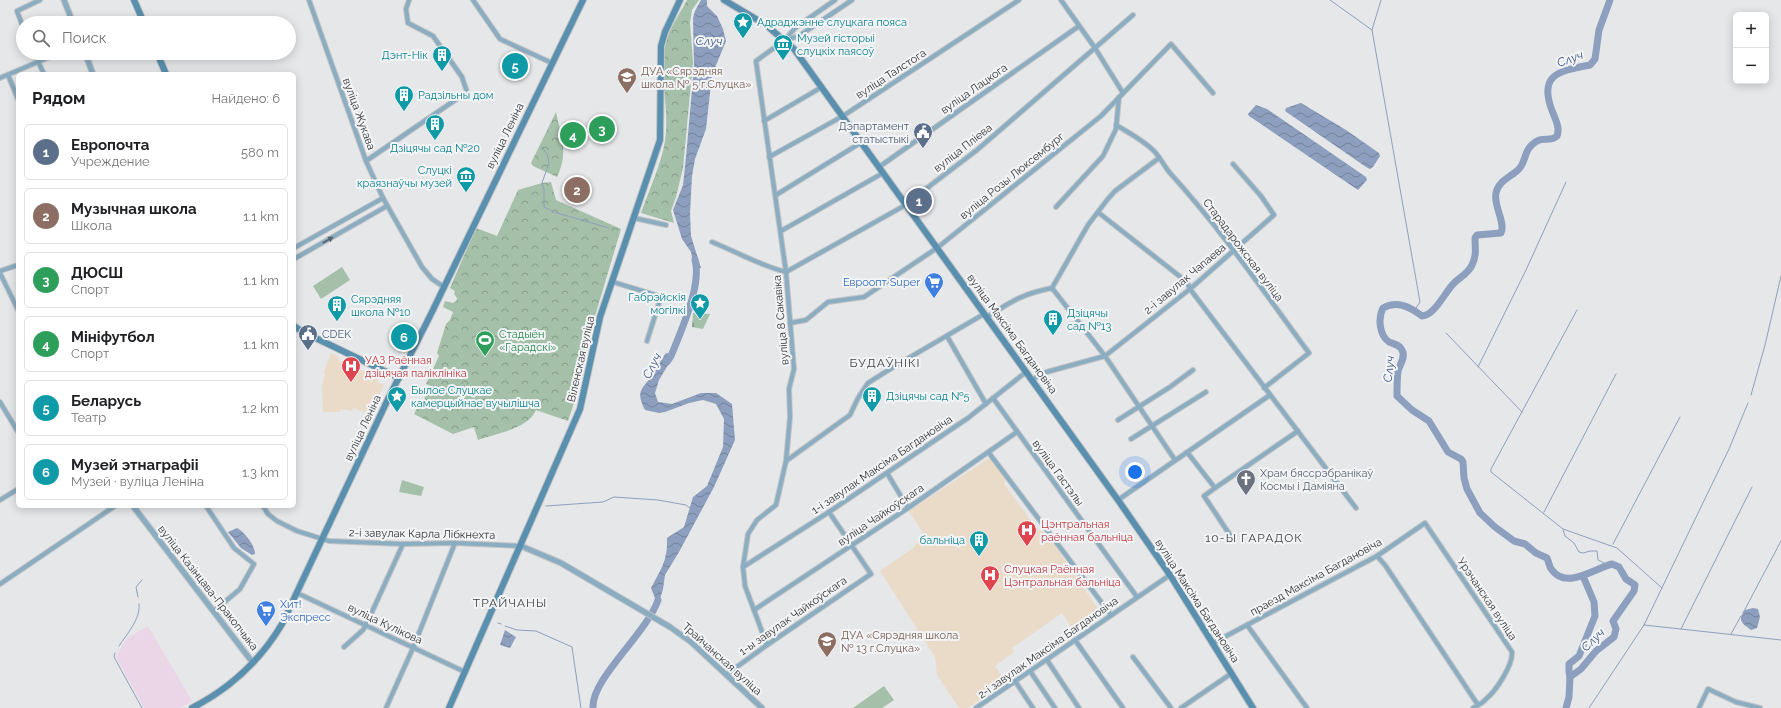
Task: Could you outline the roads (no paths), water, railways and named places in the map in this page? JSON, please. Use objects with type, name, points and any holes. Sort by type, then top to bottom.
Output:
[{"type":"main road","points":[[134,0],[141,16]]},
{"type":"main road","name":"вуліца Леніна","points":[[192,708],[226,689],[254,662],[274,638],[323,540],[398,378],[444,287],[583,0]]},
{"type":"main road","name":"Віленская вуліца","points":[[449,708],[580,409],[600,317],[660,140],[661,46],[664,32],[680,0]]},
{"type":"main road","name":"вуліца Максіма Багдановіча","points":[[724,0],[754,17],[785,40],[794,49],[1118,500],[1170,575],[1254,708]]},
{"type":"main road","points":[[160,60],[165,72]]},
{"type":"main road","points":[[296,327],[398,378]]},
{"type":"street","points":[[18,16],[16,11],[40,0]]},
{"type":"street","points":[[64,0],[70,16]]},
{"type":"street","name":"вуліца Жукава","points":[[309,0],[366,161],[383,198],[422,267],[432,279],[444,287]]},
{"type":"street","points":[[366,161],[467,92],[464,82],[434,36],[408,23],[406,8],[409,0]]},
{"type":"street","points":[[473,0],[500,39],[552,63]]},
{"type":"street","points":[[785,40],[795,28],[835,0]]},
{"type":"street","points":[[785,40],[799,36],[852,0]]},
{"type":"street","name":"вуліца Талстога","points":[[769,157],[843,116],[1019,0]]},
{"type":"street","points":[[1061,0],[1095,48],[1123,93]]},
{"type":"street","name":"вуліца Пліева","points":[[786,272],[906,204],[977,150],[1133,15]]},
{"type":"street","name":"вуліца Лацкога","points":[[879,167],[1079,26]]},
{"type":"street","name":"вуліца 8 Сакавіка","points":[[767,645],[745,586],[744,567],[748,534],[757,520],[776,505],[786,460],[790,417],[789,389],[794,369],[781,231],[756,61],[785,40]]},
{"type":"street","name":"вуліца Розы Люксембург","points":[[790,323],[806,320],[828,302],[864,297],[937,248],[1101,116],[1171,44],[1213,93]]},
{"type":"street","points":[[0,78],[43,60]]},
{"type":"street","points":[[88,60],[92,72]]},
{"type":"street","points":[[38,62],[43,72]]},
{"type":"street","points":[[8,75],[16,94]]},
{"type":"street","points":[[764,121],[822,87]]},
{"type":"street","points":[[1056,207],[1103,156],[1116,130],[1119,97]]},
{"type":"street","name":"Старадарожская вуліца","points":[[1116,125],[1155,151],[1163,165],[1199,204],[1309,353],[1264,388]]},
{"type":"street","points":[[776,195],[862,142]]},
{"type":"street","points":[[786,460],[850,415],[858,398],[868,384],[947,336],[1014,299],[1030,292],[1052,288],[1088,225],[1115,191],[1159,158]]},
{"type":"street","name":"2-і завулак Чапаева","points":[[1032,380],[1043,373],[1105,356],[1190,289],[1274,215],[1261,196],[1233,164]]},
{"type":"street","points":[[781,231],[883,173]]},
{"type":"street","points":[[296,247],[383,198]]},
{"type":"street","points":[[296,258],[387,206]]},
{"type":"street","points":[[1099,213],[1187,282],[1190,289],[1264,388],[1356,508]]},
{"type":"street","points":[[634,218],[666,225]]},
{"type":"street","points":[[712,242],[753,259],[767,267],[786,272]]},
{"type":"street","points":[[16,265],[0,272],[16,306]]},
{"type":"street","points":[[613,282],[672,300]]},
{"type":"street","points":[[1052,288],[1105,356],[1175,460]]},
{"type":"street","points":[[647,341],[661,296]]},
{"type":"street","points":[[947,336],[986,404]]},
{"type":"street","points":[[1118,420],[1192,370]]},
{"type":"street","name":"1-і завулак Максіма Багдановіча","points":[[744,567],[830,512],[968,418],[1026,372]]},
{"type":"street","points":[[1131,439],[1187,402],[1206,392]]},
{"type":"street","points":[[1118,500],[1270,395]]},
{"type":"street","name":"вуліца Гастэлы","points":[[993,398],[1136,597]]},
{"type":"street","points":[[0,402],[16,429]]},
{"type":"street","points":[[1230,535],[1204,496],[1298,431]]},
{"type":"street","name":"вуліца Чайкоўскага","points":[[754,610],[990,453],[1017,432]]},
{"type":"street","points":[[1187,452],[1215,488]]},
{"type":"street","points":[[990,453],[1111,615]]},
{"type":"street","points":[[887,473],[908,508]]},
{"type":"street","points":[[0,500],[16,490]]},
{"type":"street","points":[[0,584],[112,508]]},
{"type":"street","name":"вуліца Казінцава-Пракопчыка","points":[[135,508],[254,662]]},
{"type":"street","points":[[207,508],[234,548],[254,564],[240,589],[214,612]]},
{"type":"street","name":"2-і завулак Карла Лібкнехта","points":[[264,508],[268,514],[277,521],[323,540],[403,544],[455,543],[521,546]]},
{"type":"street","points":[[830,512],[852,545]]},
{"type":"street","name":"праезд Максіма Багдановіча","points":[[1213,643],[1377,556],[1425,523]]},
{"type":"street","name":"Урэчанская вуліца","points":[[1425,523],[1512,652],[1508,669],[1492,693],[1473,708]]},
{"type":"street","points":[[386,708],[413,648],[455,543]]},
{"type":"street","points":[[344,647],[363,630],[366,625],[403,544]]},
{"type":"street","name":"1-ы завулак Чайкоўскага","points":[[727,674],[871,574],[852,545]]},
{"type":"street","name":"Трайчанская вуліца","points":[[521,546],[561,563],[668,626],[691,642],[762,708]]},
{"type":"street","points":[[1377,556],[1385,565],[1478,705]]},
{"type":"street","name":"2-і завулак Максіма Багдановіча","points":[[976,708],[1170,575]]},
{"type":"street","name":"вуліца Кулікова","points":[[297,593],[465,672]]},
{"type":"street","points":[[1247,626],[1307,708]]},
{"type":"street","points":[[1074,640],[1123,708]]},
{"type":"street","points":[[1133,657],[1171,708]]},
{"type":"street","points":[[1046,660],[1079,708]]},
{"type":"street","points":[[1030,671],[1055,708]]},
{"type":"street","points":[[1184,707],[1232,673]]},
{"type":"street","points":[[1015,681],[1033,708]]},
{"type":"street","points":[[1699,708],[1708,689],[1736,702],[1760,708]]},
{"type":"water","name":"Случ","points":[[701,0],[707,0],[707,6],[717,16],[723,29],[726,41],[712,75],[706,129],[695,159],[692,176],[690,213],[691,236],[701,268],[694,269],[691,252],[682,239],[673,210],[683,185],[694,67],[693,18]]},
{"type":"water","points":[[1301,103],[1346,130],[1379,153],[1380,156],[1373,167],[1370,169],[1366,167],[1285,111],[1286,108]]},
{"type":"water","points":[[1256,105],[1267,109],[1366,177],[1367,180],[1358,190],[1249,116],[1248,114]]},
{"type":"water","points":[[666,353],[674,355],[659,380],[655,393],[658,402],[672,404],[701,393],[716,393],[732,404],[735,440],[714,487],[665,575],[663,589],[657,609],[653,607],[655,598],[651,588],[661,570],[665,558],[667,538],[684,527],[693,497],[707,486],[723,447],[724,419],[716,404],[703,400],[689,403],[665,412],[659,413],[645,410],[640,398],[641,390]]},
{"type":"water","points":[[237,528],[249,540],[255,554],[252,555],[241,548],[228,532]]},
{"type":"water","points":[[1753,608],[1758,609],[1760,617],[1757,628],[1751,630],[1742,622],[1741,617],[1745,610]]},
{"type":"water","points":[[505,630],[516,637],[510,648],[500,645]]},
{"type":"waterway","points":[[1330,0],[1372,30]]},
{"type":"waterway","points":[[1381,0],[1372,30],[1420,302],[1414,311]]},
{"type":"waterway","name":"Случ","points":[[1566,708],[1569,697],[1570,677],[1581,669],[1596,651],[1614,637],[1616,629],[1613,621],[1634,591],[1635,585],[1626,579],[1619,567],[1612,564],[1573,578],[1558,576],[1551,569],[1547,558],[1536,553],[1525,544],[1514,541],[1495,527],[1480,513],[1467,489],[1464,478],[1463,462],[1461,459],[1448,452],[1429,421],[1412,410],[1397,396],[1398,371],[1403,358],[1403,353],[1400,347],[1389,342],[1383,335],[1380,326],[1380,317],[1383,308],[1393,305],[1408,307],[1422,316],[1427,315],[1440,302],[1454,283],[1470,268],[1475,258],[1475,238],[1477,235],[1501,233],[1502,224],[1496,203],[1497,189],[1502,182],[1519,169],[1529,147],[1537,141],[1552,139],[1557,136],[1557,124],[1549,100],[1548,90],[1550,82],[1560,73],[1590,65],[1595,59],[1599,30],[1610,0]]},
{"type":"waterway","points":[[542,147],[547,154],[549,163],[542,183],[544,189],[544,207],[554,212],[609,228]]},
{"type":"waterway","points":[[1478,367],[1526,270],[1566,182]]},
{"type":"waterway","name":"Случ","points":[[667,362],[680,334],[693,295],[696,282],[695,260]]},
{"type":"waterway","points":[[1751,395],[1765,345],[1781,276]]},
{"type":"waterway","points":[[1577,310],[1491,469],[1491,472],[1563,529],[1617,548],[1662,588]]},
{"type":"waterway","points":[[1446,333],[1522,412]]},
{"type":"waterway","points":[[1544,512],[1616,374]]},
{"type":"waterway","points":[[1589,708],[1644,625],[1729,449],[1748,403]]},
{"type":"waterway","points":[[1613,544],[1680,417]]},
{"type":"waterway","points":[[1681,629],[1752,487]]},
{"type":"waterway","points":[[546,506],[603,502],[614,497],[658,500],[686,505],[690,508]]},
{"type":"waterway","points":[[1563,530],[1565,536],[1574,543],[1579,552],[1583,553],[1597,551],[1598,560],[1608,565]]},
{"type":"waterway","points":[[1743,613],[1781,541]]},
{"type":"waterway","points":[[1570,677],[1569,664],[1579,656],[1595,616],[1594,602],[1583,576]]},
{"type":"waterway","points":[[138,597],[136,587],[142,580]]},
{"type":"waterway","name":"Случ","points":[[593,708],[595,696],[601,684],[643,627],[658,600]]},
{"type":"waterway","points":[[119,646],[136,620],[139,604]]},
{"type":"waterway","points":[[1731,634],[1741,616]]},
{"type":"waterway","points":[[1644,625],[1781,640]]},
{"type":"waterway","points":[[505,626],[517,630],[536,631],[572,647],[581,708]]},
{"type":"waterway","points":[[115,653],[114,657],[142,708]]},
{"type":"place","name":"Адраджэнне слуцкага пояса","points":[[743,39]]},
{"type":"place","name":"Музей гісторыі слуцкіх паясоў","points":[[783,61]]},
{"type":"place","name":"Беларусь","points":[[515,66]]},
{"type":"place","name":"Дэнт-Нік","points":[[442,72]]},
{"type":"place","name":"ДУА «Сярэдняя школа № 5 г.Слуцка»","points":[[627,94]]},
{"type":"place","name":"Радзільны дом","points":[[404,112]]},
{"type":"place","name":"ДЮСШ","points":[[602,129]]},
{"type":"place","name":"Мініфутбол","points":[[573,135]]},
{"type":"place","name":"Дзіцячы сад №20","points":[[435,141]]},
{"type":"place","name":"Дэпартамент статыстыкі","points":[[923,149]]},
{"type":"place","name":"Музычная школа","points":[[577,190]]},
{"type":"place","name":"Слуцкі краязнаўчы музей","points":[[466,193]]},
{"type":"place","name":"Европочта","points":[[919,201]]},
{"type":"place","name":"Евроопт Super","points":[[934,299]]},
{"type":"place","name":"Габрэйскія могілкі","points":[[700,320]]},
{"type":"place","name":"Сярэдняя школа №10","points":[[337,322]]},
{"type":"place","name":"Дзіцячы сад №13","points":[[1053,336]]},
{"type":"place","name":"Музей этнаграфіі","points":[[404,337]]},
{"type":"place","name":"CDEK","points":[[308,351]]},
{"type":"place","name":"Стадыён «Гарадскі»","points":[[485,357]]},
{"type":"place","name":"УАЗ Раённая дзіцячая паліклініка","points":[[351,383]]},
{"type":"place","name":"Былое Слуцкае камерцыйнае вучылішча","points":[[397,413]]},
{"type":"place","name":"Дзіцячы сад №5","points":[[872,413]]},
{"type":"place","name":"Храм бяссрэбранікаў Космы і Даміяна","points":[[1246,496]]},
{"type":"place","name":"Цэнтральная раённая бальніца","points":[[1027,547]]},
{"type":"place","name":"бальніца","points":[[979,557]]},
{"type":"place","name":"Слуцкая Раённая Цэнтральная бальніца","points":[[990,592]]},
{"type":"place","name":"Хит! Экспресс","points":[[266,627]]},
{"type":"place","name":"ДУА «Сярэдняя школа № 13 г.Слуцка»","points":[[827,658]]},
{"type":"district","name":"БУДАЎНІКІ","points":[[885,363]]},
{"type":"district","name":"10-Ы ГАРАДОК","points":[[1254,538]]},
{"type":"district","name":"ТРАЙЧАНЫ","points":[[510,603]]}]
